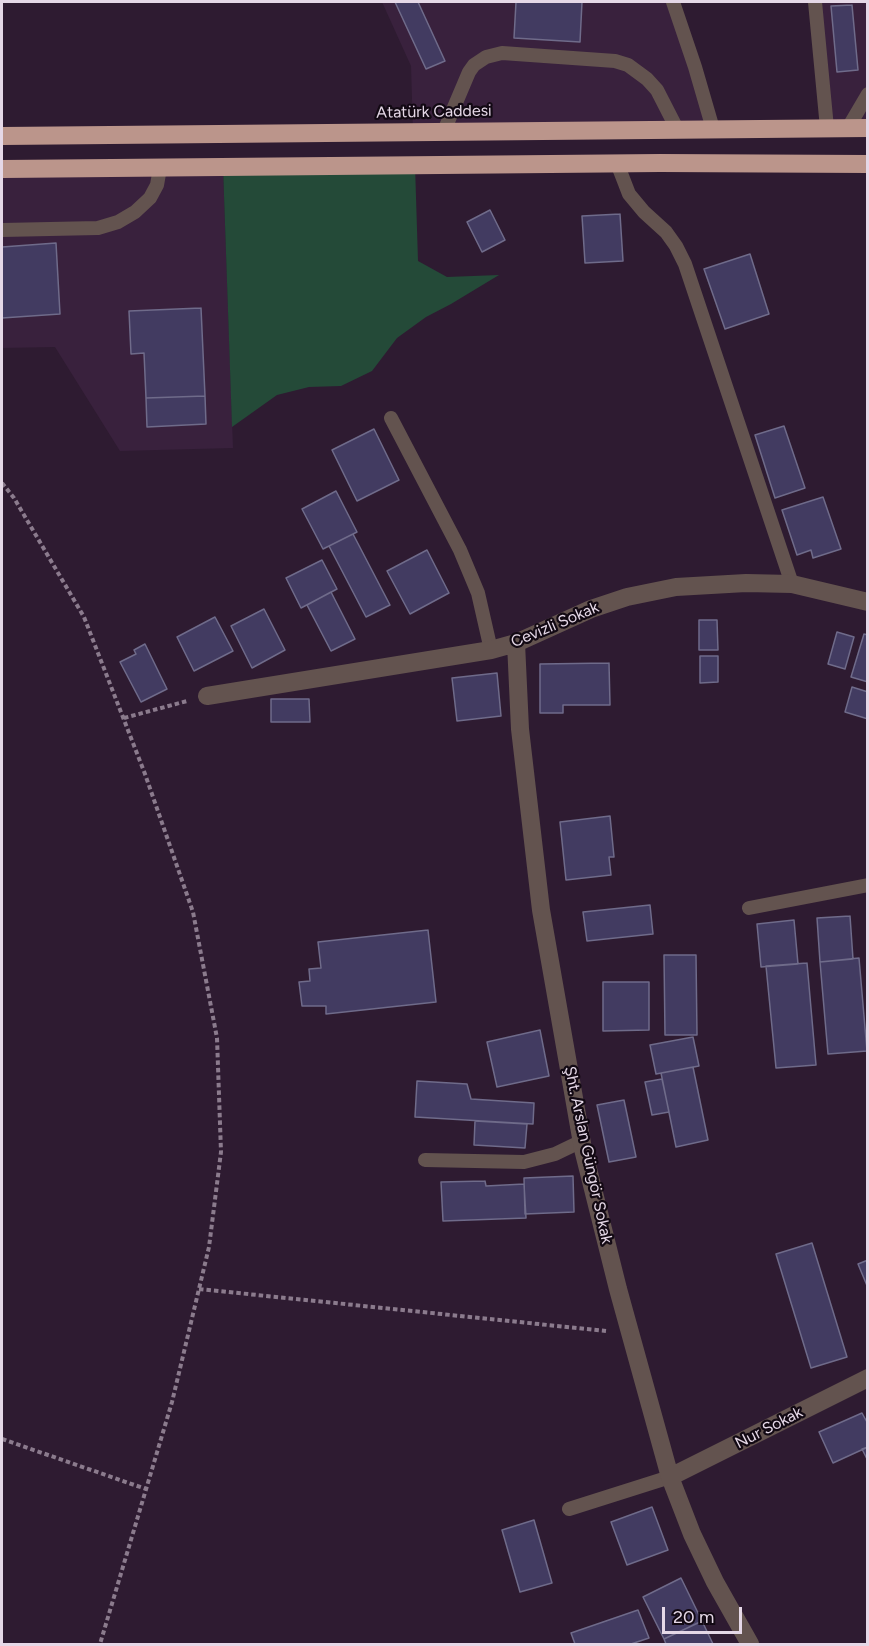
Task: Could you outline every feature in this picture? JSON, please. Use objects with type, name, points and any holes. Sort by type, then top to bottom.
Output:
[{"type":"highway","name":"Atatürk Caddesi","points":[[2,136],[867,128]]},
{"type":"highway","points":[[2,170],[617,163],[867,164]]},
{"type":"street","name":"Cevizli Sokak","points":[[207,696],[491,650],[516,644],[591,609],[627,597],[676,587],[746,583],[792,584],[867,602]]},
{"type":"street","name":"Şht. Arslan Güngör Sokak","points":[[516,644],[520,729],[541,910],[582,1141],[670,1477],[692,1534],[750,1644]]},
{"type":"street","name":"Nur Sokak","points":[[670,1477],[867,1378]]},
{"type":"lane","points":[[673,2],[713,129]]},
{"type":"lane","points":[[815,2],[827,128]]},
{"type":"lane","points":[[444,131],[474,65],[486,57],[502,53],[615,61],[628,65],[647,79],[657,90],[677,129]]},
{"type":"lane","points":[[848,128],[867,94]]},
{"type":"lane","points":[[617,163],[629,194],[644,212],[666,232],[685,264],[792,584]]},
{"type":"lane","points":[[2,230],[98,228],[118,222],[135,212],[150,198],[157,185],[160,168]]},
{"type":"lane","points":[[391,418],[455,541],[478,592],[491,650]]},
{"type":"lane","points":[[749,908],[867,885]]},
{"type":"lane","points":[[425,1160],[524,1162],[555,1155],[582,1141]]},
{"type":"lane","points":[[569,1509],[670,1477]]},
{"type":"path","points":[[2,483],[14,498],[84,617],[124,718],[193,912],[217,1038],[221,1152],[209,1247],[172,1402],[100,1644]]},
{"type":"path","points":[[124,718],[207,696]]},
{"type":"path","points":[[199,1289],[631,1334]]},
{"type":"path","points":[[2,1439],[146,1489]]},
{"type":"shaded area","points":[[382,2],[673,2],[713,129],[413,132],[411,66]]},
{"type":"shaded area","points":[[815,2],[867,2],[867,128],[827,128]]},
{"type":"shaded area","points":[[223,167],[233,448],[120,451],[55,347],[2,348],[2,169]]},
{"type":"green space","points":[[415,165],[418,261],[447,277],[499,275],[426,317],[397,338],[372,371],[341,386],[309,387],[277,395],[232,427],[223,167]]},
{"type":"building","points":[[395,2],[418,2],[445,61],[426,69]]},
{"type":"building","points":[[516,2],[582,2],[580,42],[514,38]]},
{"type":"building","points":[[852,5],[858,70],[837,72],[831,6]]},
{"type":"building","points":[[490,210],[505,240],[482,252],[467,222]]},
{"type":"building","points":[[620,214],[623,261],[585,263],[582,216]]},
{"type":"building","points":[[56,243],[60,314],[2,318],[2,247]]},
{"type":"building","points":[[750,254],[769,314],[725,329],[704,269]]},
{"type":"building","points":[[201,308],[205,396],[146,398],[144,353],[131,354],[129,311]]},
{"type":"building","points":[[205,396],[206,424],[147,427],[146,398]]},
{"type":"building","points":[[784,426],[805,488],[775,498],[755,435]]},
{"type":"building","points":[[374,429],[399,480],[357,501],[332,450]]},
{"type":"building","points":[[336,491],[357,532],[323,549],[302,509]]},
{"type":"building","points":[[823,497],[841,549],[813,558],[811,550],[797,555],[782,510]]},
{"type":"building","points":[[353,534],[390,605],[366,617],[329,546]]},
{"type":"building","points":[[427,550],[449,593],[410,614],[387,571]]},
{"type":"building","points":[[322,560],[337,589],[301,608],[286,578]]},
{"type":"building","points":[[331,592],[355,639],[331,651],[307,605]]},
{"type":"building","points":[[264,609],[285,650],[252,668],[231,626]]},
{"type":"building","points":[[215,617],[233,651],[194,671],[177,637]]},
{"type":"building","points":[[699,620],[717,620],[718,650],[699,650]]},
{"type":"building","points":[[837,632],[854,637],[845,669],[828,664]]},
{"type":"building","points":[[864,634],[868,635],[868,682],[851,677]]},
{"type":"building","points":[[145,644],[167,689],[141,702],[120,662],[136,654],[134,650]]},
{"type":"building","points":[[700,656],[718,656],[718,682],[700,683]]},
{"type":"building","points":[[609,663],[610,705],[563,705],[563,713],[540,713],[540,664]]},
{"type":"building","points":[[497,673],[501,716],[457,721],[452,678]]},
{"type":"building","points":[[852,687],[868,692],[868,719],[845,712]]},
{"type":"building","points":[[271,699],[309,699],[310,722],[271,722]]},
{"type":"building","points":[[610,816],[614,857],[609,857],[611,875],[566,880],[560,822]]},
{"type":"building","points":[[650,905],[653,934],[587,941],[583,912]]},
{"type":"building","points":[[850,916],[853,959],[820,962],[817,918]]},
{"type":"building","points":[[794,920],[798,964],[761,967],[757,924]]},
{"type":"building","points":[[428,930],[436,1002],[326,1014],[326,1006],[302,1006],[299,982],[310,981],[309,969],[321,968],[318,942]]},
{"type":"building","points":[[664,955],[696,955],[697,1035],[665,1035]]},
{"type":"building","points":[[859,958],[867,1051],[828,1054],[820,962]]},
{"type":"building","points":[[807,963],[816,1065],[776,1068],[766,966]]},
{"type":"building","points":[[603,982],[649,982],[649,1030],[603,1031]]},
{"type":"building","points":[[540,1030],[549,1076],[497,1087],[487,1042]]},
{"type":"building","points":[[693,1037],[699,1066],[656,1074],[650,1045]]},
{"type":"building","points":[[693,1067],[708,1140],[676,1147],[661,1073]]},
{"type":"building","points":[[662,1079],[669,1112],[652,1115],[645,1082]]},
{"type":"building","points":[[417,1081],[467,1084],[471,1099],[534,1103],[533,1124],[415,1117]]},
{"type":"building","points":[[624,1100],[636,1157],[609,1162],[597,1105]]},
{"type":"building","points":[[475,1121],[527,1124],[525,1148],[474,1145]]},
{"type":"building","points":[[573,1176],[574,1212],[525,1214],[524,1178]]},
{"type":"building","points":[[485,1181],[486,1186],[524,1184],[526,1218],[443,1221],[441,1182]]},
{"type":"building","points":[[812,1243],[847,1357],[811,1368],[776,1254]]},
{"type":"building","points":[[868,1260],[868,1288],[858,1264]]},
{"type":"building","points":[[862,1413],[868,1424],[868,1447],[833,1463],[819,1432]]},
{"type":"building","points":[[868,1447],[868,1461],[862,1449]]},
{"type":"building","points":[[652,1507],[668,1550],[627,1565],[611,1522]]},
{"type":"building","points":[[534,1520],[552,1583],[520,1592],[502,1530]]},
{"type":"building","points":[[681,1578],[702,1621],[664,1639],[643,1597]]},
{"type":"building","points":[[638,1610],[649,1638],[631,1644],[575,1644],[571,1633]]},
{"type":"building","points":[[702,1621],[713,1644],[666,1644],[664,1639]]}]
